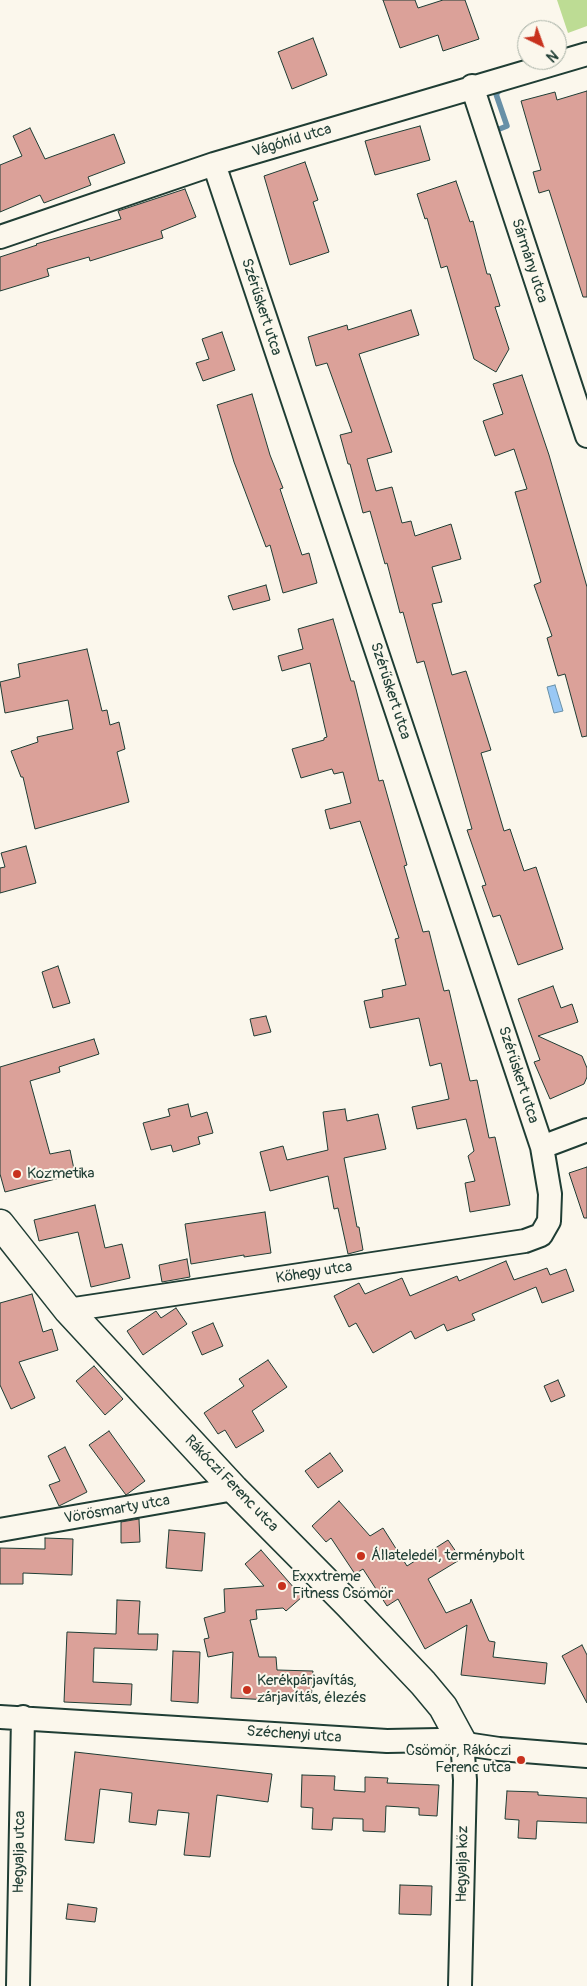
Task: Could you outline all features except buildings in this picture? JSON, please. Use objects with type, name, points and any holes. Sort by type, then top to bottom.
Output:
[{"type":"street","name":"Vágóhíd utca","points":[[0,237],[214,164],[472,86],[587,54]]},
{"type":"street","name":"Sármány utca","points":[[472,86],[580,394],[587,436]]},
{"type":"street","name":"Szérűskert utca","points":[[214,164],[542,1147],[550,1194],[549,1220]]},
{"type":"street","points":[[542,1147],[587,1130]]},
{"type":"street","name":"Kőhegy utca","points":[[68,1310],[525,1241],[541,1235],[549,1220]]},
{"type":"street","name":"Rákóczi Ferenc utca","points":[[0,1224],[68,1310],[234,1489],[349,1604],[423,1683],[443,1707],[462,1742]]},
{"type":"street","name":"Vörösmarty utca","points":[[0,1530],[234,1489]]},
{"type":"street","name":"Széchenyi utca","points":[[0,1718],[23,1717],[387,1742],[439,1740],[499,1749],[587,1756]]},
{"type":"street","name":"Hegyalja utca","points":[[18,1986],[23,1717]]},
{"type":"street","name":"Hegyalja köz","points":[[460,1986],[465,1780],[462,1742]]},
{"type":"green space","points":[[557,0],[587,0],[587,26],[568,33],[567,20],[564,20]]},
{"type":"water","points":[[555,685],[563,711],[554,713],[547,687]]},
{"type":"waterway","points":[[492,132],[507,126],[496,94],[504,86]]},
{"type":"place","name":"Kozmetika","points":[[17,1174]]},
{"type":"place","name":"Állateledel, terménybolt","points":[[361,1556]]},
{"type":"place","name":"Exxxtreme Fitness Csömör","points":[[282,1586]]},
{"type":"place","name":"Kerékpárjavítás, zárjavítás, élezés","points":[[247,1690]]},
{"type":"place","name":"Csömör, Rákóczi Ferenc utca","points":[[521,1760]]}]
